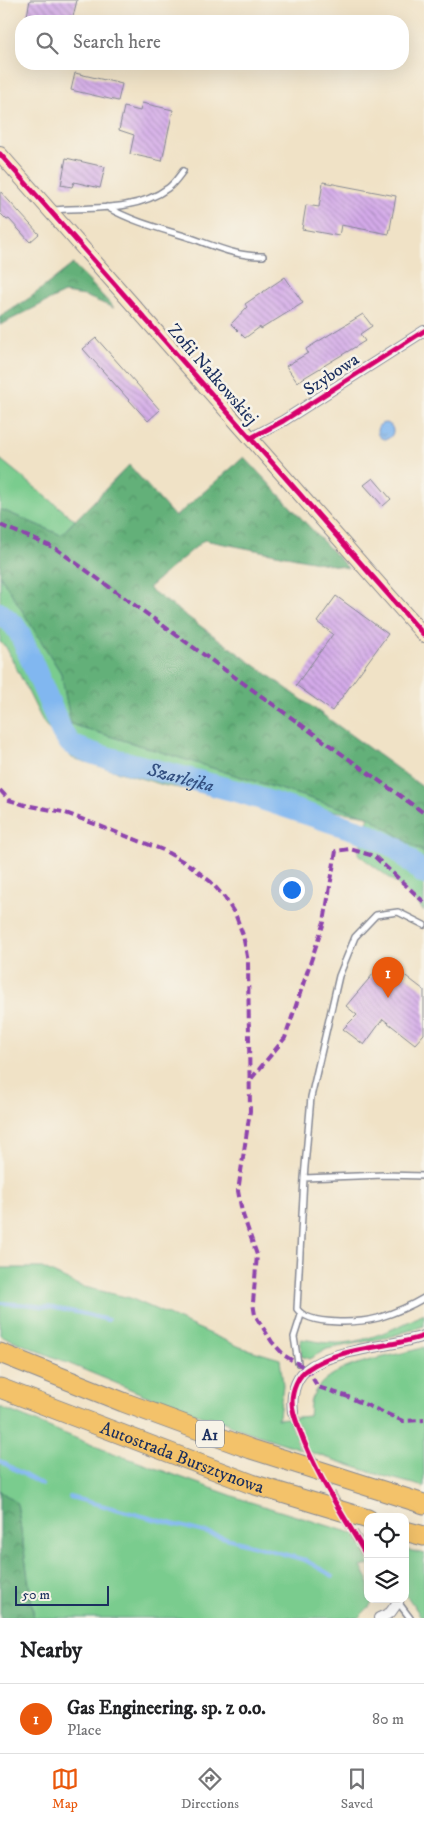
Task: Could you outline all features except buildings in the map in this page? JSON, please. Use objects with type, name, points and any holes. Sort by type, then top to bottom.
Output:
[{"type":"highway","name":"Autostrada Bursztynowa","points":[[0,1353],[123,1402],[251,1449],[424,1504]]},
{"type":"highway","name":"Autostrada Bursztynowa","points":[[0,1388],[252,1484],[364,1518]]},
{"type":"highway","points":[[409,1531],[424,1536]]},
{"type":"street","name":"Zofii Nałkowskiej","points":[[0,154],[424,635]]},
{"type":"street","name":"Szybowa","points":[[251,438],[283,421],[424,332]]},
{"type":"street","points":[[293,1412],[293,1392],[307,1369],[340,1354],[406,1342],[424,1336]]},
{"type":"street","points":[[379,1618],[390,1613],[396,1603]]},
{"type":"lane","points":[[50,210],[121,206],[147,200],[170,187],[183,170]]},
{"type":"lane","points":[[107,207],[123,216],[215,246],[250,256],[262,256]]},
{"type":"lane","points":[[298,1363],[294,1338],[300,1315],[297,1309],[304,1178],[311,1097],[339,976],[355,937],[376,915],[398,912],[424,925]]},
{"type":"lane","points":[[304,1178],[384,1175],[424,1176]]},
{"type":"lane","points":[[300,1315],[310,1319],[331,1322],[376,1318],[409,1307],[424,1298]]},
{"type":"lane","points":[[399,1603],[410,1618]]},
{"type":"green space","points":[[73,264],[114,308],[85,296],[64,293],[0,325],[0,317],[31,297]]},
{"type":"green space","points":[[244,457],[348,568],[204,540],[148,588],[424,788],[424,853],[370,817],[71,724],[61,673],[0,575],[0,509],[61,535],[129,465],[175,517]]},
{"type":"green space","points":[[0,459],[75,520],[61,535],[0,509]]},
{"type":"green space","points":[[0,575],[61,673],[71,724],[365,815],[167,786],[72,758],[43,722],[6,647],[0,642]]},
{"type":"green space","points":[[369,817],[424,853],[424,912],[410,895],[358,854]]},
{"type":"green space","points":[[0,1268],[42,1268],[80,1286],[130,1298],[240,1347],[280,1359],[283,1385],[277,1419],[309,1416],[311,1399],[320,1385],[332,1375],[346,1368],[424,1347],[424,1487],[373,1473],[228,1425],[228,1423],[209,1416],[207,1418],[147,1396],[0,1335]]},
{"type":"green space","points":[[424,1314],[424,1326],[389,1337],[327,1349],[309,1359],[301,1356],[301,1339],[328,1343],[355,1341],[379,1334]]},
{"type":"green space","points":[[0,1407],[102,1449],[247,1501],[364,1537],[364,1566],[361,1567],[364,1572],[364,1603],[371,1603],[358,1618],[34,1618],[17,1503],[0,1491]]},
{"type":"green space","points":[[0,1491],[17,1503],[34,1618],[0,1618]]},
{"type":"green space","points":[[409,1550],[424,1554],[424,1618],[422,1618],[409,1599]]},
{"type":"water","points":[[385,423],[391,425],[393,431],[391,437],[385,439],[379,437],[377,431],[379,425]]},
{"type":"waterway","name":"Szarlejka","points":[[0,613],[14,625],[20,634],[62,732],[70,743],[78,748],[98,755],[240,792],[368,834],[396,848],[424,874]]},
{"type":"waterway","points":[[0,1303],[55,1308],[108,1320]]},
{"type":"waterway","points":[[0,1461],[42,1485]]},
{"type":"waterway","points":[[70,1497],[305,1560],[333,1576]]},
{"type":"tunnel","points":[[293,1412],[307,1451],[364,1551]]},
{"type":"marked path","points":[[0,525],[55,548],[424,813]]},
{"type":"marked path","points":[[0,790],[9,800],[63,812],[163,850],[191,866],[211,882],[225,898],[236,916],[243,935],[248,962],[250,1111],[238,1191],[242,1212],[257,1255],[253,1303],[255,1315],[272,1342],[285,1356],[307,1369],[318,1387],[346,1396],[403,1421],[424,1420]]},
{"type":"marked path","points":[[251,1079],[285,1038],[324,922],[336,851],[350,849],[374,856],[424,902]]},
{"type":"cycle path","points":[[0,154],[424,635]]},
{"type":"cycle path","points":[[251,438],[283,421],[424,331]]},
{"type":"cycle path","points":[[364,1551],[314,1464],[293,1413],[293,1393],[301,1375],[321,1362],[349,1352],[424,1336]]},
{"type":"place","name":"Gas Engineering. sp. z o.o.","points":[[388,998]]}]
